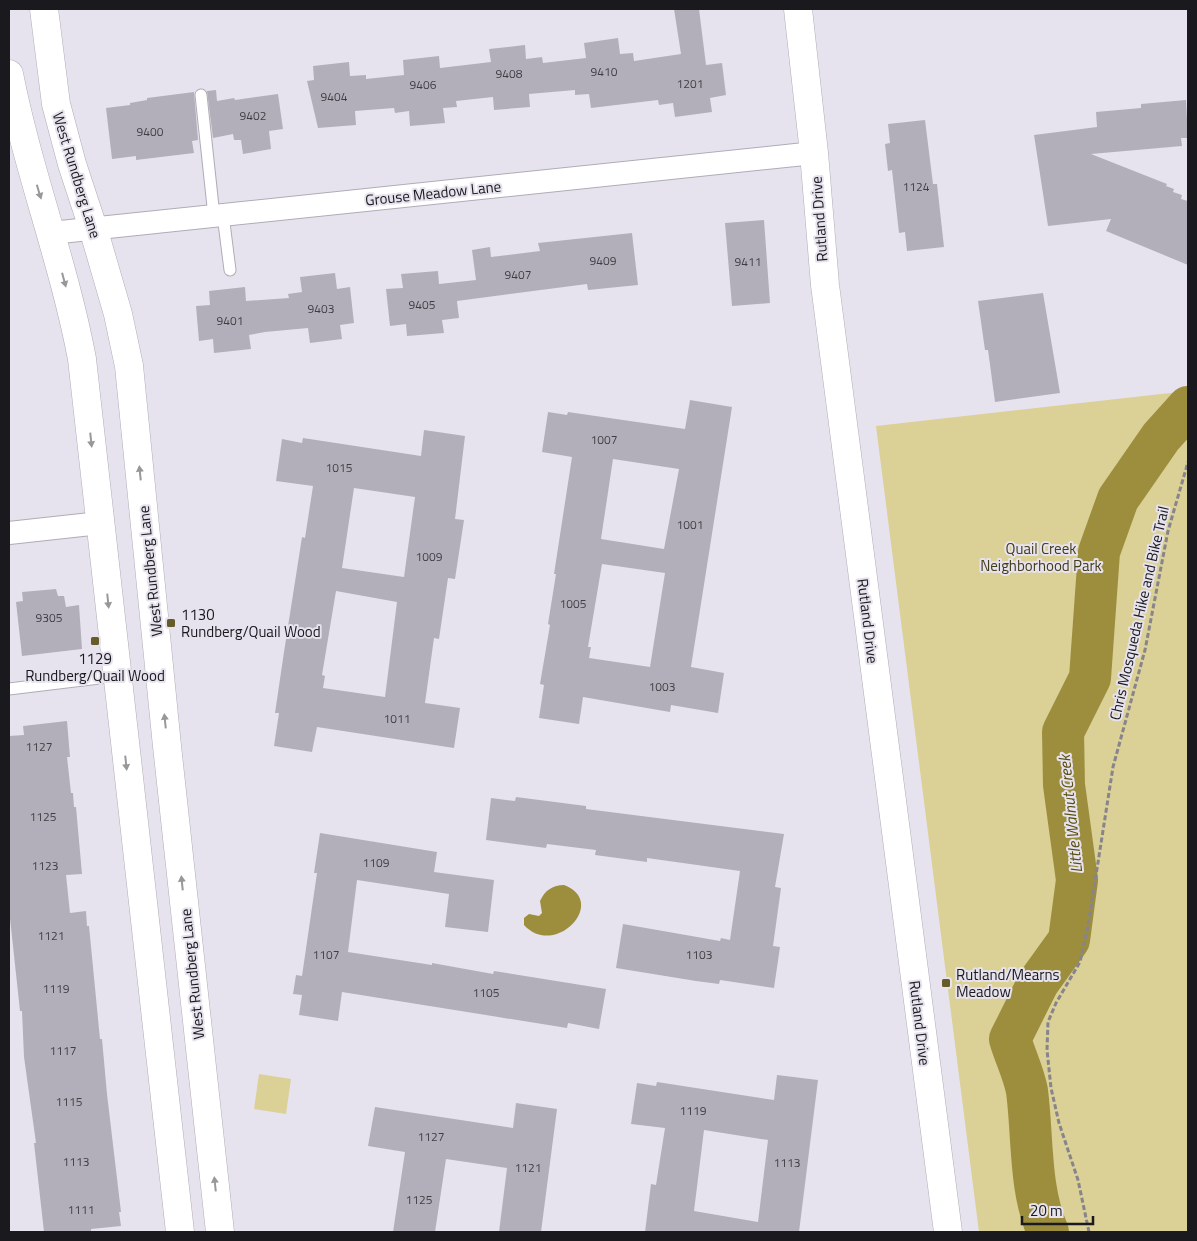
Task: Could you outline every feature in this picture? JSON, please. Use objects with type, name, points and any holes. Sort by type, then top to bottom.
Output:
[{"type":"main road","name":"West Rundberg Lane","points":[[44,9],[56,104],[72,164],[118,314],[129,366],[220,1232]]},
{"type":"main road","name":"Rutland Drive","points":[[798,9],[814,153],[824,285],[948,1232]]},
{"type":"main road","points":[[9,74],[18,123],[76,325],[82,360],[116,676],[180,1232]]},
{"type":"main road","points":[[156,1022],[197,1020]]},
{"type":"street","name":"Grouse Meadow Lane","points":[[51,233],[814,153]]},
{"type":"street","points":[[9,533],[100,523]]},
{"type":"lane","points":[[201,95],[219,215],[230,270]]},
{"type":"lane","points":[[9,689],[116,676]]},
{"type":"path","name":"Chris Mosqueda Hike and Bike Trail","points":[[1089,1232],[1078,1180],[1059,1123],[1051,1088],[1047,1050],[1048,1022],[1056,1003],[1080,962],[1088,926],[1113,767],[1143,659],[1168,531],[1188,462]]},
{"type":"green space","name":"Quail Creek Neighborhood Park","points":[[1188,391],[1188,1232],[979,1232],[876,426]]},
{"type":"green space","points":[[259,1074],[291,1079],[286,1114],[254,1109]]},
{"type":"shaded area","points":[[564,885],[576,893],[581,903],[579,914],[572,924],[562,932],[550,935],[536,934],[524,925],[524,918],[529,914],[539,916],[542,913],[540,901],[547,891],[553,887]]},
{"type":"building","points":[[674,9],[699,9],[706,65],[722,63],[726,95],[710,98],[712,112],[675,117],[673,103],[659,105],[658,100],[591,108],[589,94],[575,95],[575,90],[529,94],[530,107],[494,110],[493,97],[456,101],[457,107],[443,108],[445,123],[410,126],[409,111],[395,113],[394,108],[355,111],[356,125],[318,128],[307,81],[314,80],[313,66],[349,62],[350,76],[366,75],[366,79],[404,75],[403,60],[439,56],[440,68],[491,62],[489,49],[525,45],[526,59],[542,57],[543,63],[586,58],[584,43],[618,38],[620,54],[633,53],[634,61],[681,54]]},
{"type":"building","points":[[216,90],[217,101],[278,94],[283,129],[269,131],[271,149],[243,154],[241,140],[234,140],[233,134],[213,138],[207,91]]},
{"type":"building","points":[[194,92],[198,140],[192,141],[194,153],[136,160],[136,156],[112,159],[106,108],[130,105],[130,103],[147,100],[147,98]]},
{"type":"building","points":[[1186,100],[1188,138],[1181,138],[1182,146],[1091,154],[1167,184],[1166,186],[1174,189],[1173,192],[1182,195],[1181,199],[1188,201],[1188,265],[1106,231],[1111,219],[1048,226],[1034,135],[1097,127],[1096,112],[1141,108],[1141,104]]},
{"type":"building","points":[[925,120],[933,184],[937,184],[944,247],[907,251],[905,232],[899,233],[892,170],[888,171],[885,144],[890,143],[888,124]]},
{"type":"building","points":[[764,220],[770,303],[732,306],[725,223]]},
{"type":"building","points":[[632,233],[638,285],[588,290],[587,284],[457,301],[459,318],[442,320],[444,333],[407,336],[406,324],[390,326],[386,289],[403,288],[401,274],[438,271],[439,284],[476,280],[472,250],[490,247],[491,257],[540,251],[538,243]]},
{"type":"building","points":[[335,273],[337,289],[350,287],[354,323],[340,325],[342,339],[310,343],[308,328],[265,332],[249,335],[251,349],[214,353],[213,339],[199,341],[196,306],[210,305],[209,291],[245,287],[246,301],[289,298],[288,294],[302,292],[300,277]]},
{"type":"building","points":[[1043,293],[1060,393],[995,402],[988,350],[985,350],[978,301]]},
{"type":"building","points":[[690,400],[732,407],[691,667],[724,673],[718,713],[671,705],[670,712],[583,697],[579,724],[539,718],[544,685],[540,684],[550,625],[548,624],[556,574],[554,574],[572,457],[542,452],[548,412],[567,415],[568,412],[685,429]],"holes":[[[613,459],[679,469],[664,549],[601,539]],[[602,564],[665,573],[650,667],[589,658],[591,647],[588,647]]]},
{"type":"building","points":[[424,430],[465,436],[455,519],[464,520],[455,579],[448,578],[439,639],[434,638],[425,703],[460,708],[454,748],[317,727],[312,752],[274,746],[279,713],[275,713],[284,652],[302,537],[305,538],[313,486],[276,481],[282,439],[302,443],[303,438],[421,456]],"holes":[[[354,488],[415,497],[404,577],[342,568]],[[336,591],[397,602],[385,697],[323,688],[325,676],[322,675]]]},
{"type":"building","points":[[56,589],[58,596],[64,596],[66,607],[79,605],[82,649],[22,656],[16,602],[23,601],[22,592]]},
{"type":"building","points":[[67,721],[70,757],[67,757],[71,793],[73,793],[74,807],[76,807],[82,874],[66,875],[70,913],[86,911],[87,926],[89,926],[100,1039],[102,1039],[121,1212],[119,1212],[121,1226],[91,1229],[91,1232],[44,1232],[34,1143],[36,1143],[24,1057],[22,1011],[20,1011],[9,909],[9,736],[24,735],[23,726]]},
{"type":"building","points":[[516,797],[586,806],[586,809],[784,834],[775,887],[781,888],[773,946],[780,947],[774,988],[720,980],[719,984],[616,968],[623,924],[720,941],[721,938],[730,940],[740,871],[647,858],[647,862],[595,855],[596,850],[547,844],[546,848],[486,840],[491,798],[515,801]]},
{"type":"building","points":[[320,833],[437,852],[434,872],[494,880],[488,932],[445,927],[449,894],[357,880],[348,952],[432,965],[432,963],[493,974],[494,971],[606,989],[599,1029],[568,1023],[567,1028],[342,992],[338,1021],[299,1015],[302,995],[293,994],[296,975],[302,976],[317,873],[314,873]]},
{"type":"building","points":[[777,1075],[818,1080],[799,1232],[645,1232],[651,1184],[656,1185],[665,1128],[631,1124],[637,1083],[656,1086],[657,1082],[774,1100]],"holes":[[[704,1130],[768,1140],[758,1222],[694,1211]]]},
{"type":"building","points":[[516,1103],[557,1109],[541,1232],[499,1232],[507,1168],[446,1159],[435,1232],[393,1232],[405,1152],[368,1146],[375,1107],[513,1128]]},
{"type":"waterway","name":"Little Walnut Creek","points":[[1048,1232],[1042,1215],[1035,1181],[1027,1091],[1010,1039],[1038,983],[1069,940],[1077,880],[1064,785],[1063,732],[1090,678],[1099,552],[1118,499],[1161,437],[1188,407]]},
{"type":"place","name":"1130 Rundberg/Quail Wood","points":[[171,623]]},
{"type":"place","name":"1129 Rundberg/Quail Wood","points":[[95,641]]},
{"type":"place","name":"Rutland/Mearns Meadow","points":[[946,983]]}]
